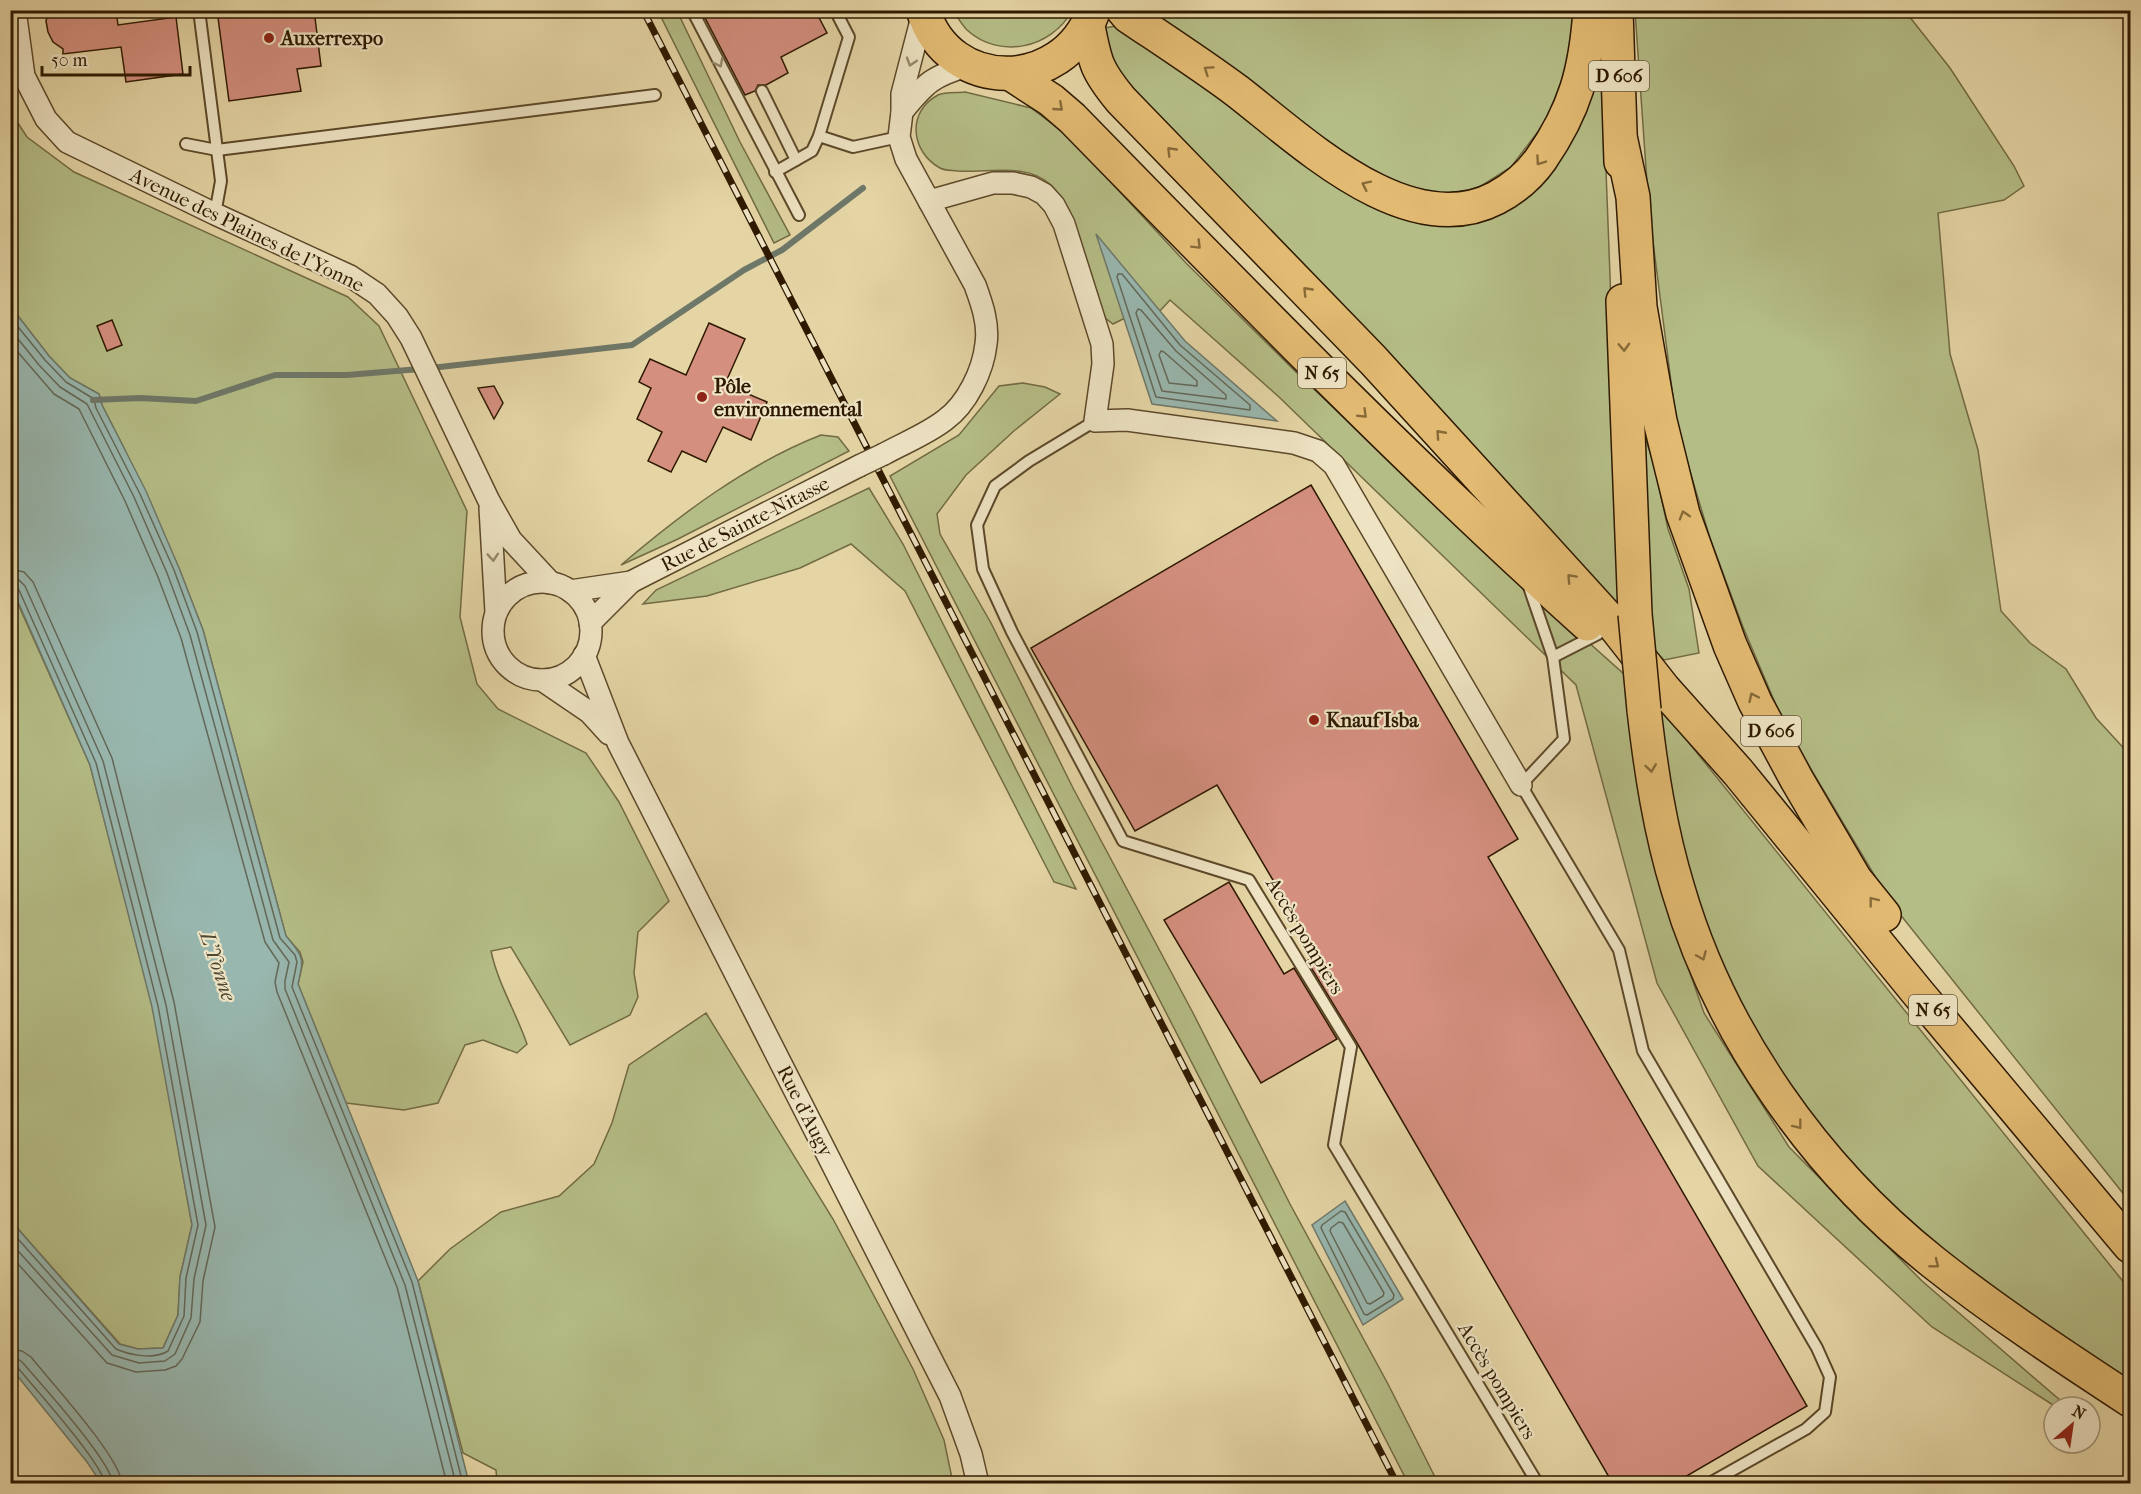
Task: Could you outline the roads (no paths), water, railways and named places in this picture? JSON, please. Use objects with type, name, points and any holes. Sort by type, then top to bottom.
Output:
[{"type":"main road","points":[[1123,10],[1128,16],[1215,75],[1353,179],[1419,207],[1456,210],[1488,202],[1514,187],[1534,169],[1552,143],[1570,111],[1580,80],[1588,45],[1590,10]]},
{"type":"main road","name":"D 606","points":[[1616,10],[1621,141],[1623,345],[1635,614],[1654,700],[1651,773],[1661,826],[1678,890],[1695,939],[1718,994],[1748,1050],[1794,1120],[1835,1170],[1932,1261],[2037,1339],[2130,1400]]},
{"type":"main road","points":[[923,12],[934,34],[950,52],[969,65],[997,73],[1011,74],[1030,72],[1048,65],[1071,48],[1091,18]]},
{"type":"main road","name":"N 65","points":[[1091,18],[1094,58],[1102,76],[1121,100],[1373,360],[1609,619],[1654,700]]},
{"type":"main road","name":"N 65","points":[[1011,74],[1052,100],[1072,118],[1351,402],[1521,564],[1598,633],[1654,700],[1745,781],[1918,993],[2130,1246]]},
{"type":"main road","name":"D 606","points":[[1621,141],[1633,197],[1640,307],[1662,432],[1687,525],[1730,645],[1755,702],[1797,780],[1855,879],[2130,1227]]},
{"type":"street","name":"Avenue des Plaines de l'Yonne","points":[[15,10],[24,75],[46,119],[67,142],[350,276],[377,294],[397,316],[426,368],[489,501],[511,540],[561,587]]},
{"type":"street","points":[[923,12],[902,94],[899,137],[906,159],[929,201],[993,183],[1013,183],[1031,187],[1044,194],[1054,205],[1065,224],[1102,344],[1103,364],[1095,421],[1127,420],[1294,443],[1318,451],[1334,465],[1521,785]]},
{"type":"street","points":[[902,112],[934,77],[969,65]]},
{"type":"street","name":"Rue de Sainte-Nitasse","points":[[590,623],[631,582],[884,454],[944,421],[956,410],[977,376],[987,343],[986,320],[975,285],[929,201]]},
{"type":"street","name":"Avenue des Plaines de l'Yonne","points":[[489,501],[496,612]]},
{"type":"street","points":[[535,582],[561,587],[579,600],[586,611],[590,623],[590,639],[584,655],[567,673],[555,678],[542,680],[526,677],[512,670],[501,658],[494,644],[493,628],[496,612],[505,598],[519,587],[535,582]]},
{"type":"street","name":"Rue de Sainte-Nitasse","points":[[561,587],[631,582]]},
{"type":"street","name":"Rue d'Augy","points":[[584,655],[618,743],[950,1396],[978,1484]]},
{"type":"street","name":"Rue d'Augy","points":[[542,680],[588,712],[618,743]]},
{"type":"lane","points":[[199,10],[221,182],[215,214]]},
{"type":"lane","points":[[692,10],[799,215]]},
{"type":"lane","points":[[775,171],[812,151],[819,136],[849,38],[835,10]]},
{"type":"lane","points":[[762,91],[796,160]]},
{"type":"lane","points":[[186,144],[217,150],[655,95]]},
{"type":"lane","points":[[819,136],[853,147],[899,137]]},
{"type":"lane","name":"Accès pompiers","points":[[1095,421],[1029,461],[995,486],[977,525],[983,569],[1012,632],[1123,841],[1249,880],[1351,1047],[1334,1145],[1538,1484]]},
{"type":"lane","points":[[1521,564],[1553,657],[1564,739],[1521,785],[1619,950],[1643,1051],[1817,1348],[1830,1377],[1825,1412],[1806,1429],[1708,1484]]},
{"type":"lane","points":[[1553,657],[1598,633]]},
{"type":"water","points":[[1096,234],[1185,341],[1277,421],[1152,404]]},
{"type":"water","name":"L'Yonne","points":[[11,307],[49,356],[70,378],[99,394],[102,405],[146,491],[179,568],[203,630],[286,936],[301,958],[298,984],[418,1281],[469,1483],[101,1483],[87,1462],[11,1368],[11,1221],[119,1344],[138,1349],[163,1348],[178,1315],[180,1277],[192,1225],[152,1007],[90,765],[11,586]]},
{"type":"water","points":[[1345,1201],[1403,1299],[1363,1325],[1312,1225]]},
{"type":"waterway","points":[[431,368],[632,345],[744,270],[782,250],[863,188]]},
{"type":"waterway","points":[[93,400],[140,398],[196,401],[275,375],[347,375],[420,369]]},
{"type":"railway","points":[[643,10],[1397,1484]]},
{"type":"place","name":"Auxerrexpo","points":[[269,38]]},
{"type":"place","name":"Pôle environnemental","points":[[702,397]]},
{"type":"place","name":"Knauf Isba","points":[[1314,720]]}]
